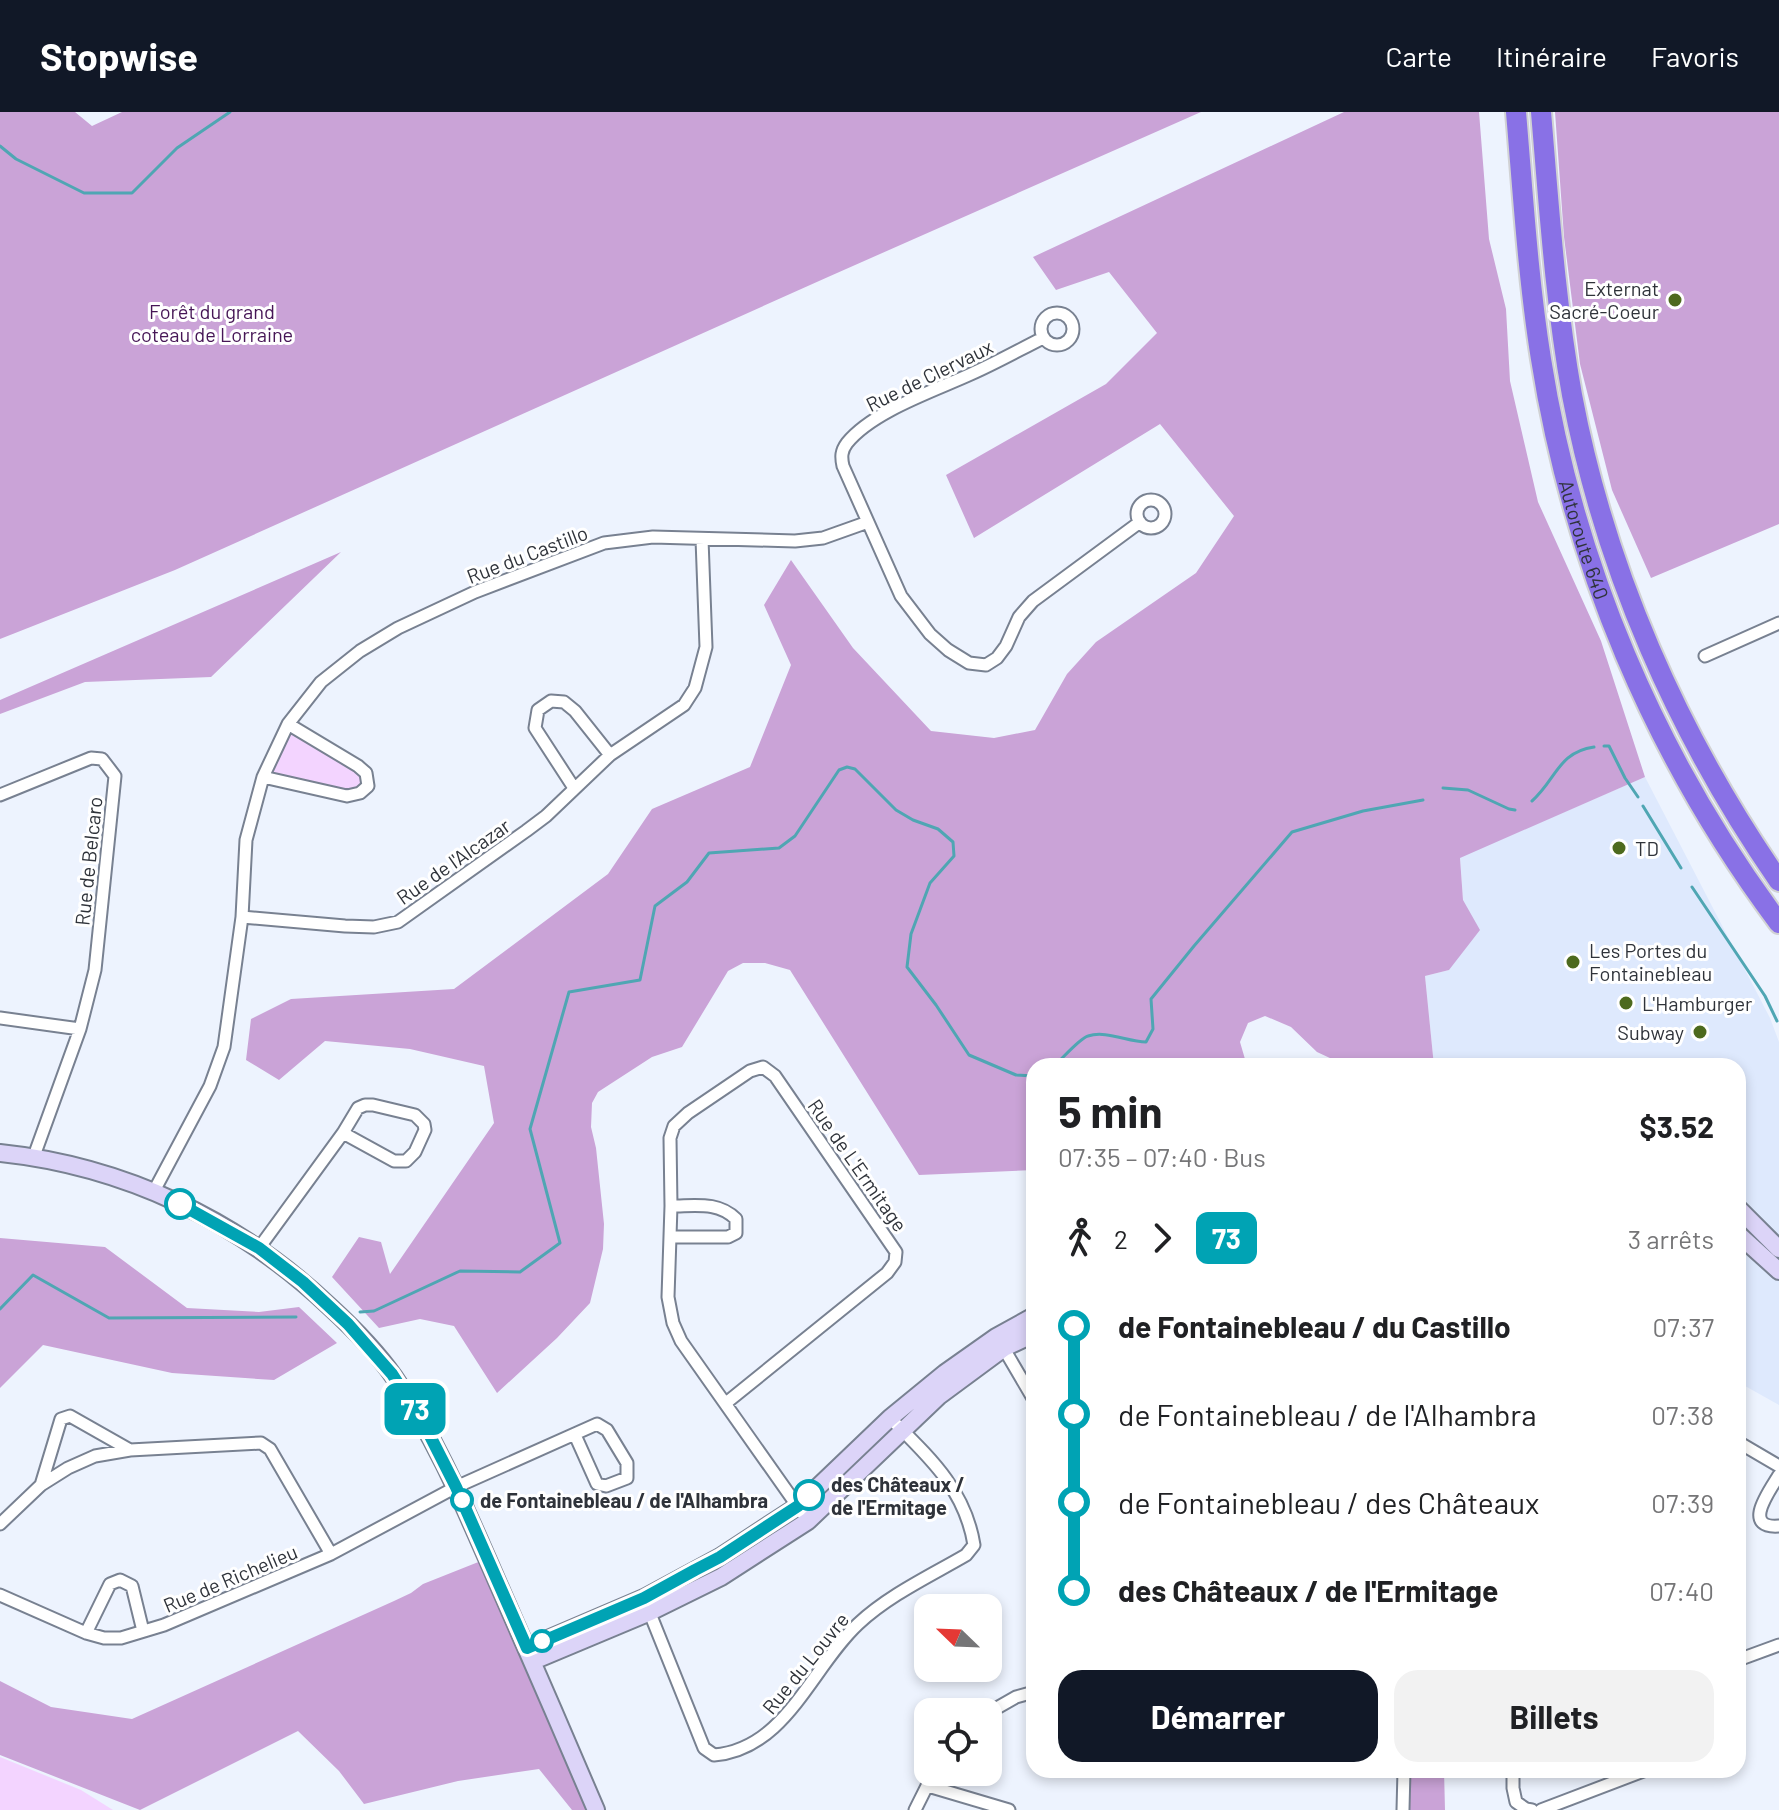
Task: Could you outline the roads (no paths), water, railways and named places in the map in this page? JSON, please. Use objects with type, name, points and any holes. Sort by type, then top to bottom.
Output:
[{"type":"highway","name":"Autoroute 640","points":[[1516,112],[1541,358],[1559,450],[1589,559],[1625,656],[1672,754],[1719,836],[1779,923]]},
{"type":"highway","name":"Autoroute 640","points":[[1541,112],[1565,350],[1582,443],[1605,527],[1635,614],[1682,718],[1724,795],[1779,881]]},
{"type":"street","name":"Rue de Clervaux","points":[[1043,338],[888,411],[846,444],[841,455],[843,466],[901,596],[930,634],[948,650],[969,663],[986,665],[997,658],[1006,646],[1019,617],[1033,601],[1140,522]]},
{"type":"street","name":"Rue du Castillo","points":[[154,1191],[210,1086],[224,1047],[242,917],[246,840],[263,777],[288,724],[321,682],[360,651],[398,628],[475,592],[604,543],[653,537],[795,541],[823,538],[868,522]]},
{"type":"street","name":"Rue de l'Alcazar","points":[[242,917],[374,927],[398,922],[536,824],[610,755],[684,705],[695,688],[706,647],[702,539]]},
{"type":"street","points":[[1705,656],[1779,623]]},
{"type":"street","points":[[574,788],[535,728],[538,710],[551,701],[564,702],[575,711],[610,755]]},
{"type":"street","points":[[263,777],[347,796],[360,793],[368,786],[366,773],[358,766],[288,724]]},
{"type":"street","name":"Rue de Belcaro","points":[[0,795],[91,758],[102,759],[115,776],[95,970],[80,1029],[34,1156]]},
{"type":"street","points":[[0,1018],[80,1029]]},
{"type":"street","name":"Rue de L'Ermitage","points":[[726,1403],[887,1273],[895,1262],[896,1252],[775,1076],[763,1067],[750,1071],[674,1126],[670,1138],[668,1297],[673,1323],[681,1341],[808,1521]]},
{"type":"street","points":[[259,1248],[358,1108],[373,1105],[415,1115],[421,1119],[425,1130],[415,1152],[406,1161],[394,1161],[343,1133]]},
{"type":"street","points":[[0,1153],[34,1156],[92,1170],[154,1191],[207,1217],[259,1248],[303,1282],[348,1324],[392,1374],[423,1422],[456,1487],[596,1810]]},
{"type":"street","points":[[670,1237],[728,1237],[736,1233],[736,1219],[728,1210],[715,1206],[671,1206]]},
{"type":"street","points":[[1746,1216],[1779,1249]]},
{"type":"street","points":[[1746,1241],[1779,1271]]},
{"type":"street","points":[[647,1605],[798,1506],[896,1424],[939,1396],[1026,1322]]},
{"type":"street","points":[[1000,1343],[1026,1336]]},
{"type":"street","points":[[1000,1343],[1026,1387]]},
{"type":"street","name":"Rue de Richelieu","points":[[41,1485],[61,1419],[70,1416],[130,1450]]},
{"type":"street","points":[[597,1424],[607,1430],[627,1463],[627,1478],[606,1486],[597,1484],[575,1435],[597,1424]]},
{"type":"street","points":[[530,1654],[721,1577],[808,1521],[896,1424]]},
{"type":"street","name":"Rue du Louvre","points":[[647,1605],[704,1748],[714,1755],[729,1754],[758,1742],[777,1727],[839,1644],[859,1623],[879,1607],[966,1555],[974,1545],[960,1498],[940,1469],[896,1424]]},
{"type":"street","name":"Rue de Richelieu","points":[[0,1595],[86,1633],[104,1638],[121,1638],[164,1625],[331,1554],[456,1487],[575,1435]]},
{"type":"street","name":"Rue de Richelieu","points":[[0,1524],[41,1485],[95,1456],[130,1450],[261,1443],[270,1449],[331,1554]]},
{"type":"street","points":[[1746,1447],[1779,1466]]},
{"type":"street","points":[[1779,1475],[1760,1506],[1759,1515],[1764,1523],[1779,1526]]},
{"type":"street","name":"Rue de Richelieu","points":[[86,1633],[110,1584],[120,1580],[132,1586],[143,1631]]},
{"type":"street","points":[[1746,1657],[1779,1645]]},
{"type":"street","points":[[1002,1705],[1026,1694]]},
{"type":"street","points":[[1403,1810],[1404,1778]]},
{"type":"street","points":[[1513,1778],[1516,1802],[1532,1810]]},
{"type":"street","points":[[1541,1810],[1625,1778]]},
{"type":"street","points":[[915,1810],[928,1786],[1009,1810]]},
{"type":"waterway","points":[[0,146],[16,159],[84,193],[132,193],[177,148],[230,112]]},
{"type":"waterway","points":[[1604,746],[1609,746],[1638,797]]},
{"type":"waterway","points":[[1532,801],[1565,761],[1582,750],[1594,747]]},
{"type":"waterway","points":[[360,1312],[374,1311],[460,1271],[520,1272],[560,1243],[530,1129],[569,992],[640,980],[655,906],[687,882],[709,853],[779,848],[795,836],[839,770],[847,767],[855,769],[896,810],[938,829],[953,842],[954,856],[930,883],[911,934],[907,967],[969,1055],[1016,1075],[1026,1076]]},
{"type":"waterway","points":[[1443,788],[1468,790],[1515,810]]},
{"type":"waterway","points":[[1062,1058],[1088,1036],[1102,1034],[1146,1042],[1153,1029],[1151,999],[1292,832],[1363,811],[1423,800]]},
{"type":"waterway","points":[[1643,806],[1681,868]]},
{"type":"waterway","points":[[1692,887],[1765,996],[1777,1021]]},
{"type":"waterway","points":[[0,1309],[33,1275],[109,1318],[296,1317]]},
{"type":"place","name":"Externat Sacré-Coeur","points":[[1675,300]]},
{"type":"place","name":"TD","points":[[1619,848]]},
{"type":"place","name":"Les Portes du Fontainebleau","points":[[1573,962]]},
{"type":"place","name":"L'Hamburger","points":[[1626,1003]]},
{"type":"place","name":"Subway","points":[[1700,1032]]},
{"type":"place","name":"des Châteaux / de l'Ermitage","points":[[809,1495]]},
{"type":"place","name":"de Fontainebleau / de l'Alhambra","points":[[462,1500]]},
{"type":"park label","name":"Forêt du grand coteau de Lorraine","points":[[212,322]]}]
